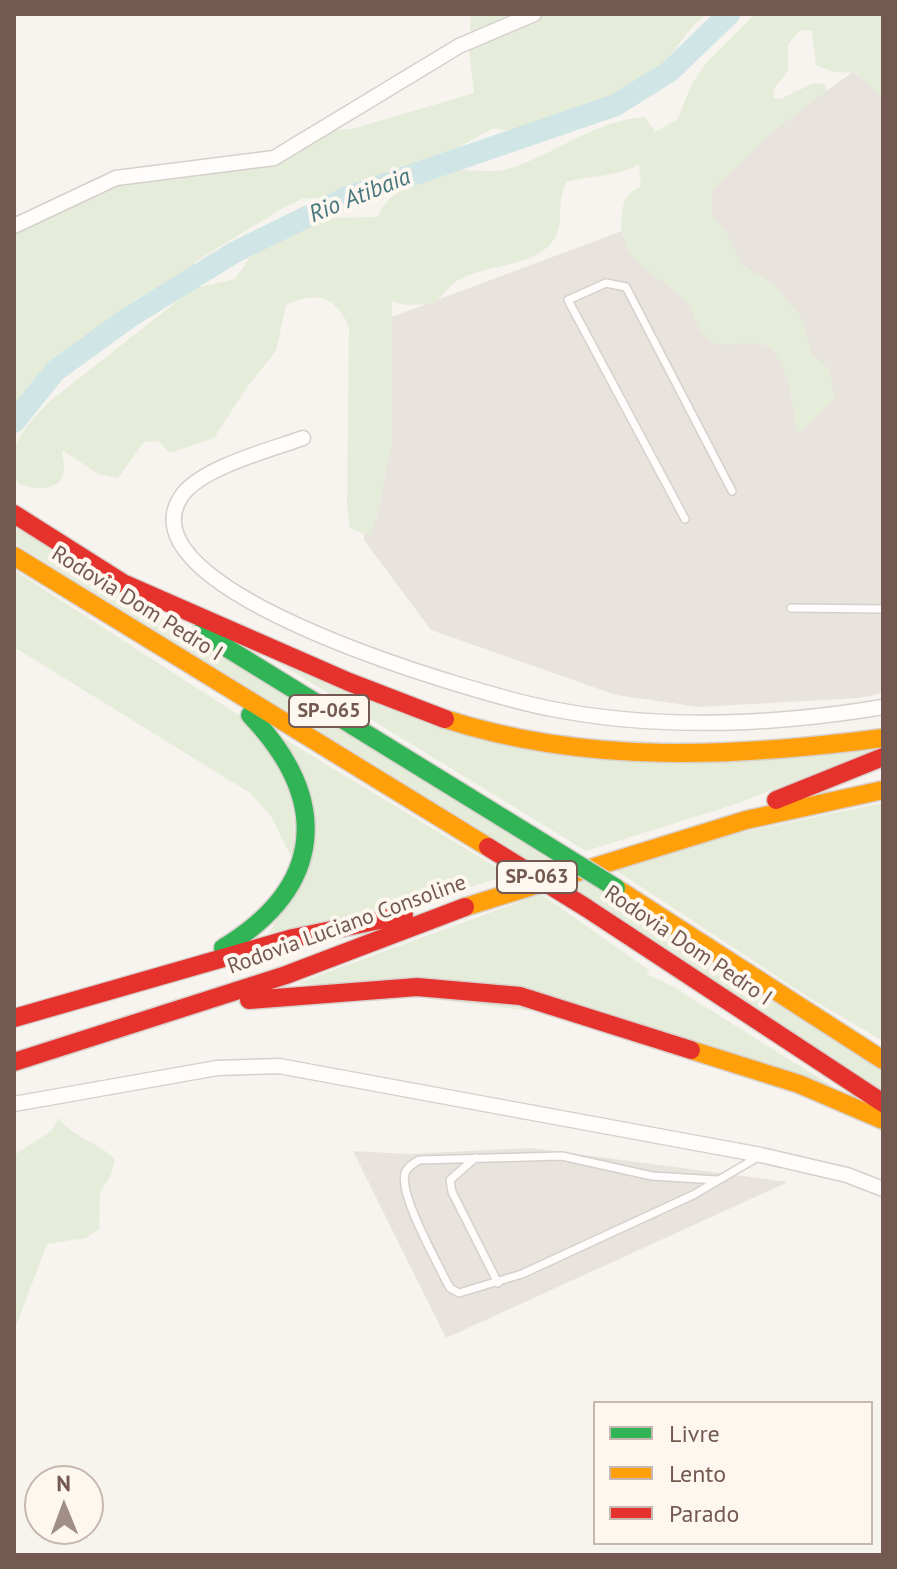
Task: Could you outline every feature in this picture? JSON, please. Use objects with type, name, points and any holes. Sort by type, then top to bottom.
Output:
[{"type":"highway","name":"Rodovia Dom Pedro I","points":[[14,514],[616,888],[883,1060]]},
{"type":"highway","name":"Rodovia Dom Pedro I","points":[[17,558],[585,907],[883,1103]]},
{"type":"highway","points":[[125,584],[151,592],[420,711],[513,738],[565,747],[684,757],[773,752],[883,738]]},
{"type":"highway","points":[[182,970],[248,935],[277,908],[297,874],[305,843],[306,807],[293,766],[272,737],[240,706],[226,687]]},
{"type":"highway","name":"Rodovia Luciano Consoline","points":[[14,1018],[293,938],[470,897],[731,817],[883,757]]},
{"type":"highway","name":"Rodovia Luciano Consoline","points":[[14,1062],[189,1008],[473,904],[746,820],[883,790]]},
{"type":"highway","points":[[189,1008],[273,996],[402,988],[488,991],[551,1004],[681,1049],[799,1084],[883,1120]]},
{"type":"street","points":[[14,226],[116,178],[274,158],[459,46],[534,14]]},
{"type":"street","points":[[303,438],[229,465],[191,485],[177,504],[177,533],[190,558],[217,583],[335,642],[389,664],[452,684],[552,709],[625,719],[755,721],[883,707]]},
{"type":"street","points":[[14,1104],[217,1068],[279,1066],[761,1155],[825,1169],[883,1189]]},
{"type":"lane","points":[[685,519],[568,300],[606,283],[626,287],[732,491]]},
{"type":"lane","points":[[791,608],[883,609]]},
{"type":"lane","points":[[717,1180],[652,1176],[562,1156],[419,1160],[406,1171],[405,1186],[450,1288],[464,1293],[498,1283],[693,1195],[761,1155]]},
{"type":"lane","points":[[475,1158],[450,1180],[452,1192],[498,1283]]},
{"type":"shaded area","points":[[853,72],[883,90],[883,693],[859,698],[699,707],[616,695],[431,630],[364,540],[365,327],[638,225]]},
{"type":"shaded area","points":[[531,1148],[788,1182],[446,1338],[353,1151],[408,1154]]},
{"type":"green space","points":[[471,14],[707,14],[692,27],[655,74],[601,107],[532,128],[494,128],[400,179],[341,196],[302,199],[283,208],[195,262],[194,268],[135,300],[108,323],[78,356],[35,384],[14,410],[14,222],[144,169],[205,158],[263,157],[310,132],[352,129],[474,93],[469,50]]},
{"type":"green space","points":[[755,14],[883,14],[883,99],[857,73],[833,72],[816,65],[812,31],[800,30],[788,45],[788,71],[774,89],[773,98],[780,99],[814,83],[825,84],[827,91],[769,135],[712,191],[712,216],[727,233],[742,264],[776,286],[803,320],[812,354],[830,369],[834,400],[800,433],[796,429],[787,378],[774,352],[760,344],[725,345],[709,340],[687,303],[633,257],[622,231],[622,214],[627,197],[641,186],[639,164],[613,174],[567,182],[556,236],[538,254],[460,279],[433,304],[405,305],[392,301],[392,448],[378,514],[370,536],[350,528],[347,505],[349,327],[338,308],[316,297],[286,305],[276,351],[248,386],[214,438],[170,453],[158,441],[144,442],[118,478],[98,474],[62,450],[64,472],[55,485],[36,488],[18,483],[14,476],[14,447],[27,426],[50,401],[194,288],[235,279],[257,247],[260,249],[315,218],[377,217],[399,191],[429,176],[459,170],[507,169],[626,120],[645,117],[655,132],[678,119],[691,85],[706,63]]},
{"type":"green space","points":[[17,528],[555,860],[539,866],[14,543]]},
{"type":"green space","points":[[14,570],[251,723],[295,788],[294,863],[271,816],[250,793],[14,647]]},
{"type":"green space","points":[[274,660],[471,735],[872,750],[736,804],[586,851]]},
{"type":"green space","points":[[283,738],[509,875],[451,893],[269,933],[302,877]]},
{"type":"green space","points":[[883,803],[883,1041],[808,997],[614,869],[719,837]]},
{"type":"green space","points":[[585,879],[883,1068],[883,1091],[569,885]]},
{"type":"green space","points":[[541,894],[649,970],[647,974],[672,986],[832,1086],[639,1024],[298,983]]},
{"type":"green space","points":[[59,1118],[71,1130],[115,1159],[111,1175],[100,1192],[99,1229],[86,1238],[47,1244],[14,1331],[14,1155],[51,1131]]},
{"type":"waterway","name":"Rio Atibaia","points":[[14,422],[55,371],[128,318],[235,252],[345,198],[616,105],[670,71],[729,14]]},
{"type":"traffic: fast","points":[[201,632],[532,836]]},
{"type":"traffic: fast","points":[[223,948],[257,924],[282,897],[298,869],[305,840],[304,810],[294,779],[276,747],[250,715]]},
{"type":"traffic: fast","points":[[532,836],[616,888]]},
{"type":"traffic: slow","points":[[14,556],[488,847]]},
{"type":"traffic: slow","points":[[445,719],[499,734],[553,744],[662,753],[773,750],[883,738]]},
{"type":"traffic: slow","points":[[465,907],[746,820],[883,790]]},
{"type":"traffic: slow","points":[[616,888],[883,1060]]},
{"type":"traffic: slow","points":[[691,1050],[799,1084],[883,1120]]},
{"type":"traffic: jam","points":[[14,514],[142,595]]},
{"type":"traffic: jam","points":[[125,584],[349,682],[445,719]]},
{"type":"traffic: jam","points":[[776,800],[883,757]]},
{"type":"traffic: jam","points":[[488,847],[585,907]]},
{"type":"traffic: jam","points":[[14,1062],[286,975],[465,907]]},
{"type":"traffic: jam","points":[[585,907],[883,1103]]},
{"type":"traffic: jam","points":[[14,1018],[293,938],[404,915]]},
{"type":"traffic: jam","points":[[249,1000],[417,987],[520,996],[691,1050]]}]
